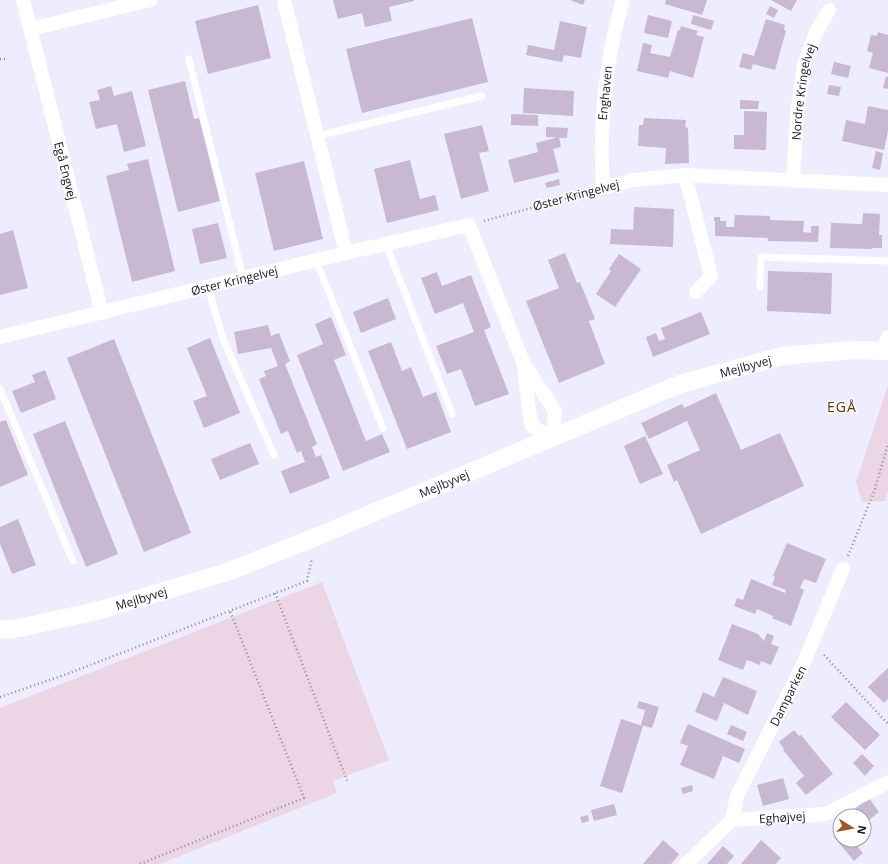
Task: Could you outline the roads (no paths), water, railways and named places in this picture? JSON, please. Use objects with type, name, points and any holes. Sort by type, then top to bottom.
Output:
[{"type":"street","name":"Egå Engvej","points":[[23,0],[102,313]]},
{"type":"street","points":[[31,29],[150,0]]},
{"type":"street","points":[[284,0],[346,253]]},
{"type":"street","name":"Enghaven","points":[[603,188],[600,149],[606,77],[613,31],[623,0]]},
{"type":"street","name":"Nordre Kringelvej","points":[[793,179],[797,115],[804,64],[816,32],[829,10]]},
{"type":"street","points":[[685,175],[711,276],[696,292]]},
{"type":"street","name":"Øster Kringelvej","points":[[603,188],[634,180],[685,175],[793,179],[888,185]]},
{"type":"street","name":"Øster Kringelvej","points":[[0,337],[44,325],[102,313],[316,260],[469,225],[523,362]]},
{"type":"street","name":"Mejlbyvej","points":[[0,630],[19,628],[101,610],[227,572],[316,538],[680,384],[775,358],[886,346]]},
{"type":"street","points":[[523,362],[555,411],[552,438],[531,425],[523,362]]},
{"type":"street","name":"Damparken","points":[[732,820],[737,796],[813,643],[843,569]]},
{"type":"street","name":"Eghøjvej","points":[[732,820],[826,814],[888,782]]},
{"type":"street","points":[[686,864],[732,820]]},
{"type":"lane","points":[[189,59],[243,278]]},
{"type":"lane","points":[[317,136],[482,96]]},
{"type":"lane","points":[[386,244],[452,414]]},
{"type":"lane","points":[[760,287],[761,257],[888,261]]},
{"type":"lane","points":[[316,260],[383,428]]},
{"type":"lane","points":[[208,287],[223,339],[274,455]]},
{"type":"lane","points":[[0,389],[73,561]]},
{"type":"district","name":"EGÅ","points":[[842,406]]}]
